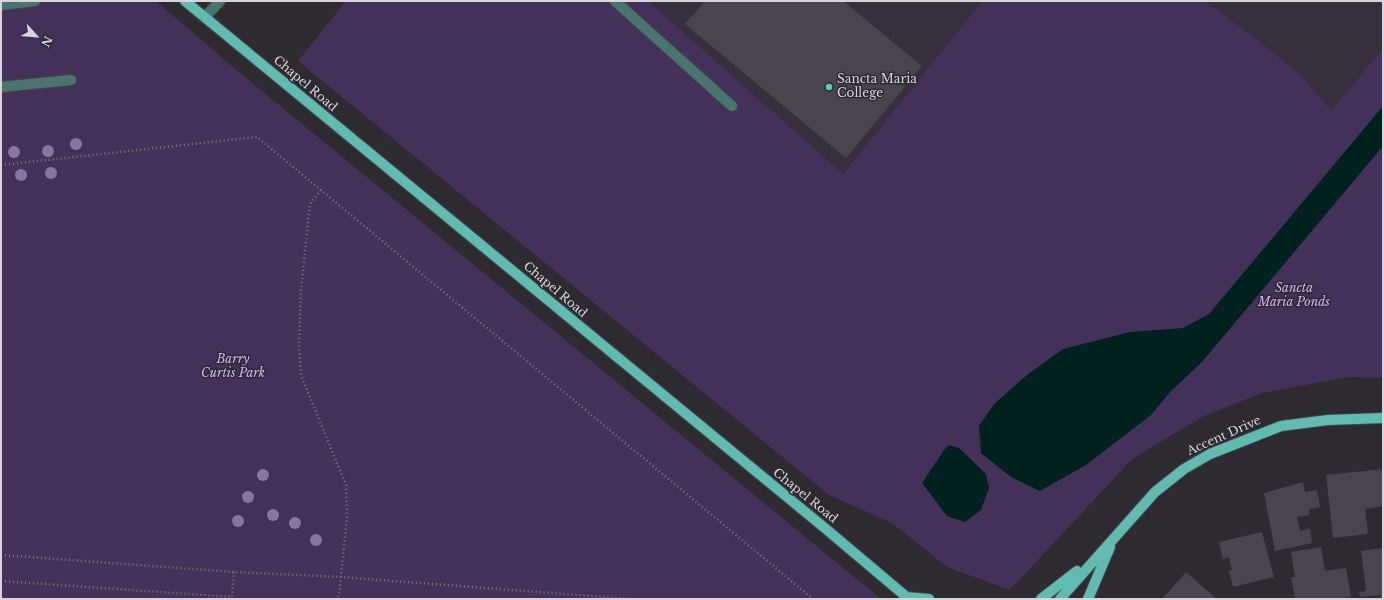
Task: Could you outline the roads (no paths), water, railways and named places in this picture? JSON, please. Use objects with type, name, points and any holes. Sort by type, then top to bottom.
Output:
[{"type":"main road","name":"Chapel Road","points":[[185,1],[907,598]]},
{"type":"main road","name":"Accent Drive","points":[[1060,599],[1155,492],[1184,469],[1210,454],[1281,426],[1328,420],[1383,418]]},
{"type":"main road","points":[[1042,599],[1071,577],[1113,540]]},
{"type":"main road","points":[[1088,599],[1113,540]]},
{"type":"main road","points":[[907,598],[929,599]]},
{"type":"lane","points":[[1,5],[35,1]]},
{"type":"lane","points":[[205,17],[220,1]]},
{"type":"lane","points":[[615,1],[732,106]]},
{"type":"lane","points":[[1,87],[71,80]]},
{"type":"place","name":"Sancta Maria College","points":[[829,87]]},
{"type":"park label","name":"Sancta Maria Ponds","points":[[1294,296]]},
{"type":"park label","name":"Barry Curtis Park","points":[[233,367]]}]
